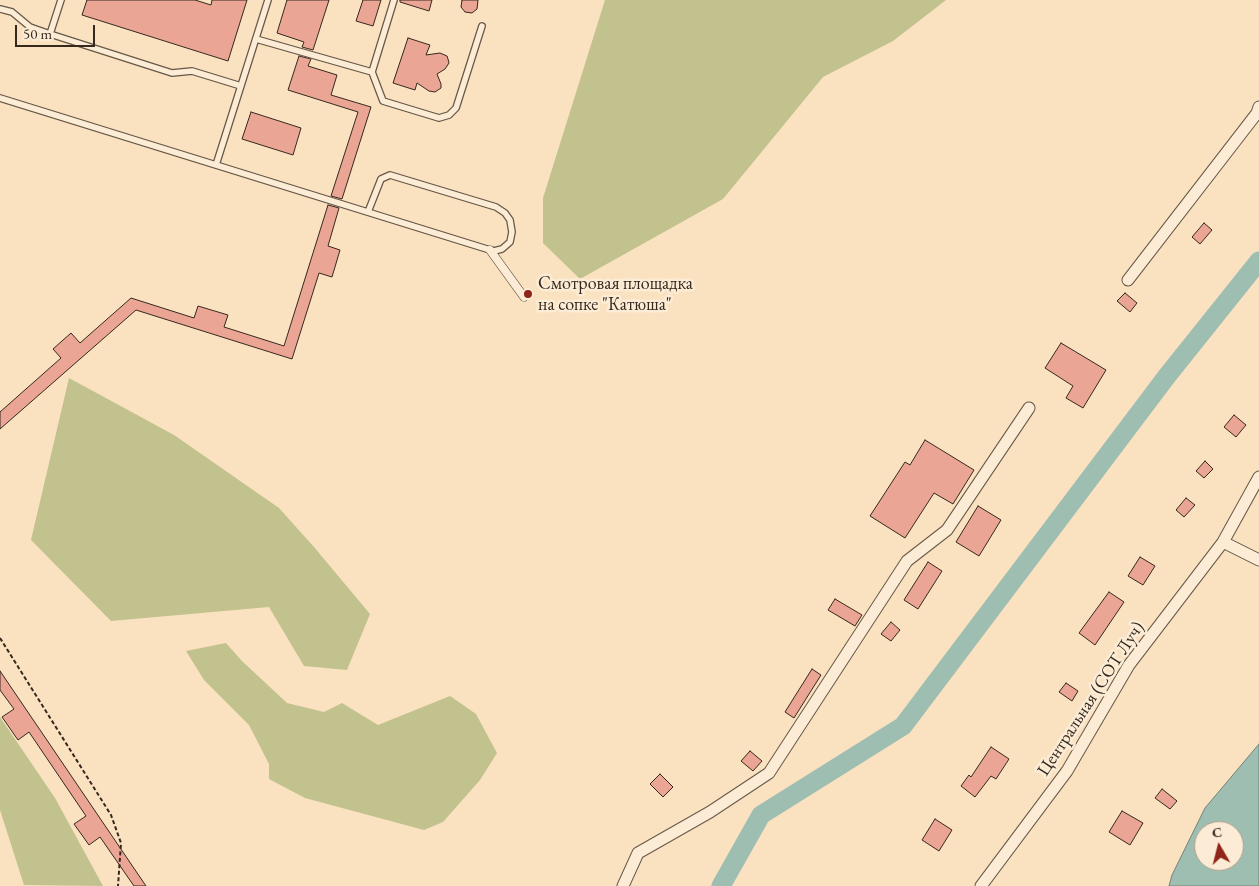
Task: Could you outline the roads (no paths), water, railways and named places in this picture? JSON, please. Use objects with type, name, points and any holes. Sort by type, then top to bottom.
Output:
[{"type":"street","points":[[1128,280],[1257,113],[1259,107]]},
{"type":"street","points":[[490,250],[524,297],[528,294]]},
{"type":"street","points":[[623,886],[638,853],[710,812],[769,774],[907,561],[947,530],[1029,408]]},
{"type":"street","name":"Центральная (СОТ Луч)","points":[[980,886],[1067,771],[1130,666],[1223,542],[1259,477]]},
{"type":"street","points":[[1223,542],[1259,560]]},
{"type":"lane","points":[[50,34],[61,0]]},
{"type":"lane","points":[[216,165],[268,0]]},
{"type":"lane","points":[[394,0],[372,72],[383,101],[439,118],[449,115],[456,108],[482,26]]},
{"type":"lane","points":[[0,9],[12,12],[30,27],[172,73],[192,71],[241,86]]},
{"type":"lane","points":[[256,39],[372,72]]},
{"type":"lane","points":[[0,98],[490,250],[502,249],[510,242],[512,232],[510,220],[505,213],[496,207],[390,175],[381,179],[368,212]]},
{"type":"waterway","points":[[721,886],[761,815],[903,726],[1167,376],[1259,261]]},
{"type":"place","name":"Смотровая площадка на сопке \"Катюша\"","points":[[528,294]]}]
